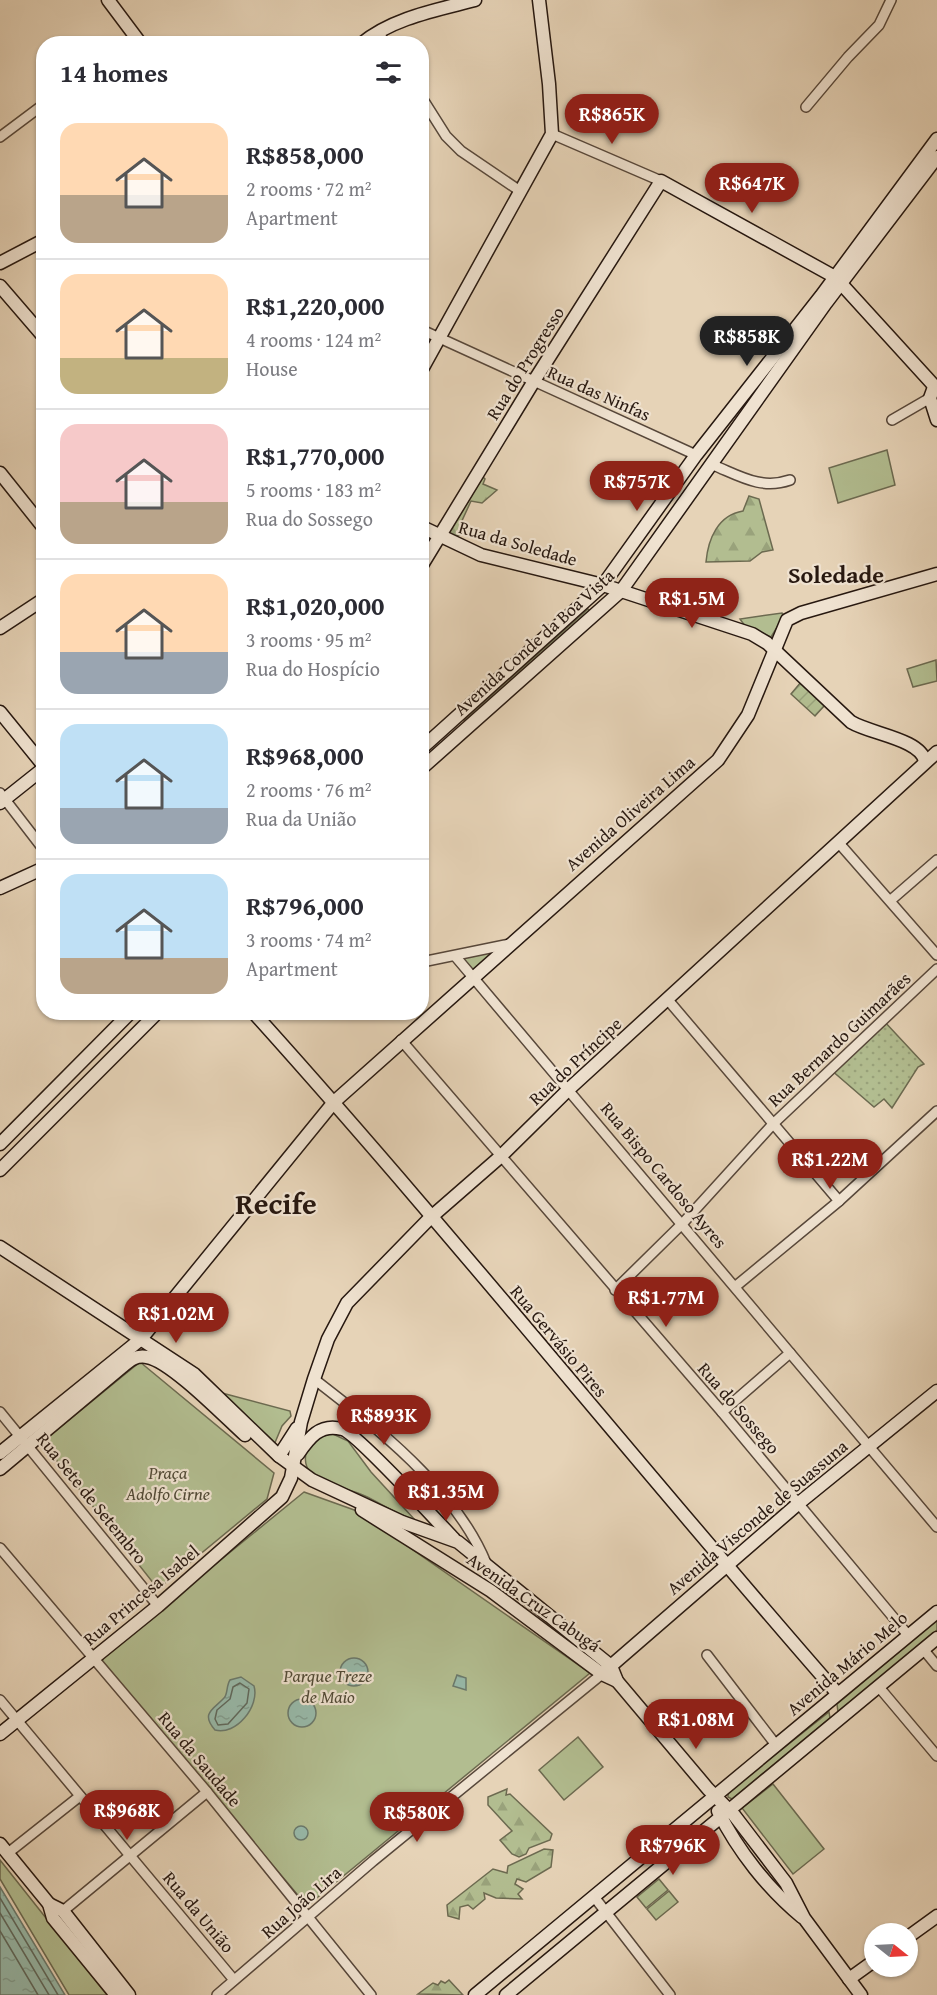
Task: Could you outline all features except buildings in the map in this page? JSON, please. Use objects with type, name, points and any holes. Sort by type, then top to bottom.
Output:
[{"type":"main road","points":[[108,0],[131,36]]},
{"type":"main road","points":[[372,36],[427,13],[475,0]]},
{"type":"main road","points":[[429,356],[552,134],[540,1]]},
{"type":"main road","name":"Avenida Conde da Boa Vista","points":[[429,742],[603,585],[696,455],[835,278],[937,139]]},
{"type":"main road","name":"Avenida Conde da Boa Vista","points":[[429,762],[621,591],[713,465],[835,278],[937,157]]},
{"type":"main road","points":[[661,181],[835,278],[934,391],[937,420]]},
{"type":"main road","name":"Rua do Progresso","points":[[429,555],[534,381],[661,181]]},
{"type":"main road","points":[[0,263],[36,244]]},
{"type":"main road","points":[[0,285],[36,328]]},
{"type":"main road","points":[[0,473],[36,518]]},
{"type":"main road","name":"Rua da Soledade","points":[[429,531],[481,555],[603,585],[752,634],[774,650],[851,722],[866,730],[914,746],[922,753],[926,761]]},
{"type":"main road","name":"Avenida Oliveira Lima","points":[[429,1015],[718,760],[748,715],[784,624],[791,617],[937,574]]},
{"type":"main road","points":[[577,579],[587,590],[585,602]]},
{"type":"main road","points":[[0,627],[36,604]]},
{"type":"main road","points":[[0,712],[36,757]]},
{"type":"main road","name":"Rua do Príncipe","points":[[302,1422],[328,1339],[347,1304],[430,1218],[500,1157],[569,1089],[937,752]]},
{"type":"main road","points":[[1,798],[36,773]]},
{"type":"main road","points":[[0,888],[36,872]]},
{"type":"main road","points":[[0,1144],[123,1020]]},
{"type":"main road","points":[[0,1170],[150,1020]]},
{"type":"main road","name":"Rua Gervásio Pires","points":[[260,1020],[334,1102],[725,1566],[837,1693]]},
{"type":"main road","name":"Avenida Oliveira Lima","points":[[24,1441],[141,1339],[334,1102],[424,1020]]},
{"type":"main road","points":[[0,1246],[194,1374],[277,1459]]},
{"type":"main road","points":[[0,1453],[24,1441],[129,1361],[140,1356],[155,1359],[277,1459]]},
{"type":"main road","name":"Avenida Visconde de Suassuna","points":[[607,1670],[799,1503],[937,1391]]},
{"type":"main road","points":[[277,1459],[302,1422]]},
{"type":"main road","points":[[293,1467],[302,1422]]},
{"type":"main road","points":[[293,1467],[313,1434],[323,1428],[349,1431],[458,1542]]},
{"type":"main road","points":[[0,1469],[24,1441]]},
{"type":"main road","name":"Avenida Cruz Cabugá","points":[[277,1459],[332,1489],[402,1522],[458,1542],[486,1563],[607,1670],[786,1883],[804,1918],[861,1995]]},
{"type":"main road","name":"Avenida Cruz Cabugá","points":[[293,1467],[314,1490],[369,1513],[491,1591],[607,1670]]},
{"type":"main road","name":"Rua Princesa Isabel","points":[[0,1734],[158,1606],[269,1511],[282,1497],[293,1467]]},
{"type":"main road","name":"Avenida Mário Melo","points":[[475,1995],[595,1898],[712,1794],[776,1745],[937,1612]]},
{"type":"main road","name":"Avenida Mário Melo","points":[[506,1995],[937,1638]]},
{"type":"main road","points":[[4,1848],[49,1904],[53,1918],[116,1995]]},
{"type":"main road","points":[[49,1904],[63,1911],[129,1995]]},
{"type":"main road","points":[[918,1930],[937,1916]]},
{"type":"main road","points":[[849,1979],[864,1968]]},
{"type":"street","points":[[806,107],[848,57],[879,25],[891,0]]},
{"type":"street","points":[[378,32],[381,36]]},
{"type":"street","points":[[429,109],[446,136],[461,151],[520,191]]},
{"type":"street","points":[[0,136],[36,110]]},
{"type":"street","points":[[552,134],[661,181]]},
{"type":"street","name":"Rua das Ninfas","points":[[429,333],[696,455]]},
{"type":"street","points":[[892,420],[934,391]]},
{"type":"street","points":[[713,465],[759,484],[775,485],[790,480]]},
{"type":"street","points":[[1,798],[36,840]]},
{"type":"street","points":[[838,842],[937,955]]},
{"type":"street","points":[[891,900],[937,860]]},
{"type":"street","points":[[429,961],[511,944]]},
{"type":"street","name":"Rua Bispo Cardoso Ayres","points":[[455,956],[683,1223],[937,1527]]},
{"type":"street","name":"Rua Bernardo Guimarães","points":[[615,1290],[683,1223],[773,1124],[937,969]]},
{"type":"street","points":[[668,1000],[839,1201]]},
{"type":"street","name":"Rua do Sossego","points":[[401,1040],[722,1412],[908,1635]]},
{"type":"street","points":[[736,1286],[839,1201],[937,1111]]},
{"type":"street","points":[[722,1412],[790,1353]]},
{"type":"street","points":[[314,1379],[402,1452],[424,1475],[469,1528],[486,1563]]},
{"type":"street","name":"Rua Sete de Setembro","points":[[0,1412],[158,1606]]},
{"type":"street","name":"Rua da Saudade","points":[[0,1548],[207,1792],[371,1995]]},
{"type":"street","points":[[923,1649],[937,1666]]},
{"type":"street","points":[[707,1655],[776,1745]]},
{"type":"street","name":"Rua João Lira","points":[[217,1995],[373,1861],[607,1670]]},
{"type":"street","points":[[878,1686],[937,1756]]},
{"type":"street","name":"Rua da União","points":[[0,1700],[234,1980]]},
{"type":"street","points":[[63,1911],[207,1792]]},
{"type":"street","points":[[4,1848],[80,1796]]},
{"type":"street","points":[[595,1898],[665,1993]]},
{"type":"green space","points":[[887,450],[895,485],[838,503],[829,468]]},
{"type":"green space","points":[[481,475],[485,479],[483,484],[497,490],[482,503],[471,501],[460,525],[462,529],[460,535],[449,538],[445,535]]},
{"type":"green space","points":[[749,496],[759,499],[773,550],[762,552],[750,561],[706,562],[709,545],[716,529],[727,517],[743,511]]},
{"type":"green space","points":[[588,609],[590,611],[465,722],[464,720]]},
{"type":"green space","points":[[782,613],[784,616],[771,637],[745,626],[740,619]]},
{"type":"green space","points":[[936,660],[937,681],[913,687],[907,669]]},
{"type":"green space","points":[[801,682],[825,705],[815,716],[791,694]]},
{"type":"green space","points":[[511,944],[473,976],[455,956]]},
{"type":"green space","points":[[883,1020],[924,1064],[918,1067],[892,1108],[884,1099],[874,1107],[830,1069]]},
{"type":"green space","name":"Praça Adolfo Cirne","points":[[140,1362],[274,1473],[267,1499],[158,1589],[42,1442]]},
{"type":"green space","points":[[222,1393],[290,1411],[291,1416],[282,1426],[274,1445]]},
{"type":"green space","points":[[333,1434],[348,1441],[371,1472],[415,1520],[365,1496],[322,1481],[310,1472],[305,1459],[309,1446],[320,1437]]},
{"type":"green space","name":"Parque Treze de Maio","points":[[304,1492],[357,1511],[590,1673],[307,1906],[102,1662],[104,1655]]},
{"type":"green space","points":[[937,1620],[937,1630],[838,1712],[837,1704]]},
{"type":"green space","points":[[829,1712],[830,1718],[732,1799],[728,1797],[728,1792]]},
{"type":"green space","points":[[578,1737],[603,1767],[564,1800],[539,1770]]},
{"type":"green space","points":[[773,1784],[824,1849],[793,1874],[742,1808]]},
{"type":"green space","points":[[507,1789],[506,1795],[510,1794],[552,1834],[550,1840],[529,1848],[526,1854],[519,1857],[512,1854],[500,1840],[512,1831],[488,1805],[488,1797]]},
{"type":"green space","points":[[544,1849],[553,1850],[551,1867],[526,1882],[517,1879],[515,1884],[523,1889],[518,1894],[522,1899],[496,1898],[484,1893],[485,1899],[473,1909],[468,1905],[460,1907],[459,1919],[448,1916],[447,1905],[493,1869],[507,1873],[508,1866]]},
{"type":"green space","points":[[0,1860],[107,1995],[69,1995],[0,1879]]},
{"type":"green space","points":[[659,1879],[668,1890],[646,1908],[637,1897]]},
{"type":"green space","points":[[669,1891],[678,1902],[656,1920],[647,1909]]},
{"type":"green space","points":[[449,1980],[463,1995],[418,1994],[433,1983],[438,1985],[441,1981],[445,1983]]},
{"type":"water","points":[[354,1658],[364,1662],[368,1672],[364,1682],[354,1686],[344,1682],[340,1672],[344,1662]]},
{"type":"water","points":[[457,1675],[466,1678],[466,1690],[453,1686]]},
{"type":"water","points":[[241,1677],[254,1686],[255,1694],[250,1710],[245,1718],[231,1728],[223,1731],[215,1730],[209,1719],[210,1712],[225,1696],[230,1680]]},
{"type":"water","points":[[302,1699],[312,1703],[316,1713],[312,1723],[302,1727],[292,1723],[288,1713],[292,1703]]},
{"type":"water","points":[[301,1826],[306,1828],[308,1833],[306,1838],[301,1840],[296,1838],[294,1833],[296,1828]]},
{"type":"water","points":[[0,1887],[65,1995],[0,1995]]},
{"type":"district","name":"Soledade","points":[[836,574]]},
{"type":"district","name":"Recife","points":[[276,1203]]}]
